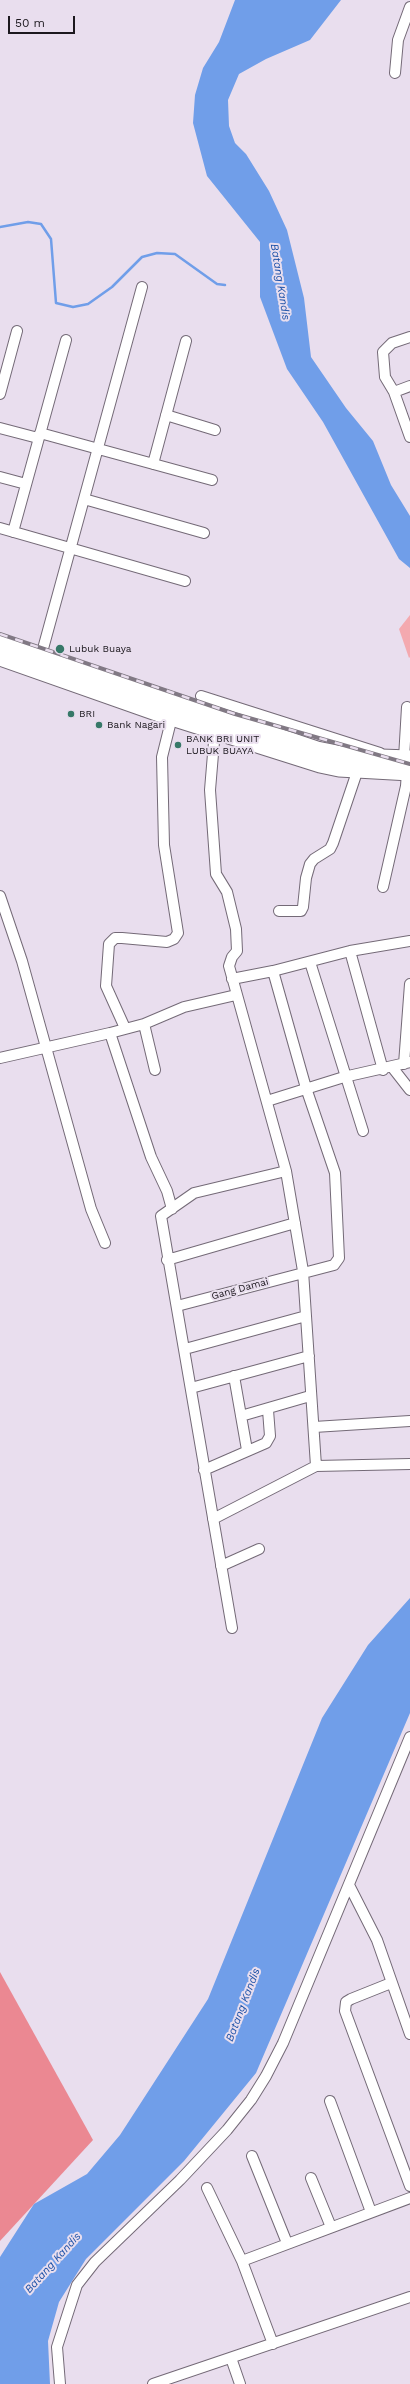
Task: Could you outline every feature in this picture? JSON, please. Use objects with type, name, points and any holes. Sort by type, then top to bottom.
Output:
[{"type":"highway","points":[[0,643],[41,656],[215,730],[320,764],[358,769],[405,764]]},
{"type":"highway","points":[[0,657],[139,698]]},
{"type":"highway","points":[[167,710],[334,755],[405,764]]},
{"type":"street","points":[[395,73],[398,40],[410,7]]},
{"type":"street","points":[[41,656],[142,287]]},
{"type":"street","points":[[0,394],[17,331]]},
{"type":"street","points":[[410,337],[392,343],[383,352],[386,377],[394,392],[410,437]]},
{"type":"street","points":[[13,532],[66,340]]},
{"type":"street","points":[[153,464],[186,341]]},
{"type":"street","points":[[394,392],[410,386]]},
{"type":"street","points":[[166,416],[215,430]]},
{"type":"street","points":[[0,428],[97,448],[212,480]]},
{"type":"street","points":[[0,478],[26,484]]},
{"type":"street","points":[[84,499],[204,534]]},
{"type":"street","points":[[0,528],[71,547],[185,581]]},
{"type":"street","points":[[201,696],[405,764]]},
{"type":"street","points":[[383,887],[406,786],[405,764],[407,707]]},
{"type":"street","points":[[125,1028],[106,986],[109,944],[115,938],[167,942],[174,939],[178,934],[164,845],[162,757],[167,710]]},
{"type":"street","points":[[215,730],[210,786],[216,874],[227,892],[236,928],[237,951],[232,957],[229,966],[286,1171],[304,1271],[310,1396],[314,1427],[316,1466]]},
{"type":"street","points":[[279,911],[301,911],[303,907],[306,878],[310,864],[314,859],[330,849],[334,843],[358,769]]},
{"type":"street","points":[[0,896],[22,961],[91,1209],[105,1243]]},
{"type":"street","points":[[232,979],[273,971],[350,951],[410,941]]},
{"type":"street","points":[[350,951],[388,1068],[410,1090]]},
{"type":"street","points":[[310,962],[344,1077],[363,1131]]},
{"type":"street","name":"Gang Damai","points":[[177,1306],[304,1271],[334,1265],[339,1258],[335,1173],[306,1088],[273,971]]},
{"type":"street","points":[[267,1101],[344,1077],[407,1063],[410,984]]},
{"type":"street","points":[[0,1058],[144,1024],[184,1007],[236,995]]},
{"type":"street","points":[[144,1024],[155,1070]]},
{"type":"street","points":[[110,1033],[151,1157],[167,1191],[172,1209]]},
{"type":"street","points":[[232,1628],[204,1470],[185,1348],[161,1216],[194,1193],[286,1171]]},
{"type":"street","points":[[168,1260],[295,1223]]},
{"type":"street","points":[[185,1348],[306,1316]]},
{"type":"street","points":[[191,1388],[309,1356]]},
{"type":"street","points":[[234,1376],[247,1450]]},
{"type":"street","points":[[241,1416],[268,1410],[310,1396]]},
{"type":"street","points":[[204,1470],[266,1443],[269,1439],[268,1410]]},
{"type":"street","points":[[314,1427],[410,1421]]},
{"type":"street","points":[[213,1519],[316,1466],[410,1464]]},
{"type":"street","points":[[221,1566],[259,1549]]},
{"type":"street","points":[[60,2384],[57,2347],[77,2285],[95,2262],[185,2175],[251,2100],[283,2043],[410,1737]]},
{"type":"street","points":[[349,1885],[371,1924],[409,2030]]},
{"type":"street","points":[[391,1983],[346,2002],[345,2011],[410,2186]]},
{"type":"street","points":[[330,2101],[371,2212]]},
{"type":"street","points":[[252,2156],[286,2243]]},
{"type":"street","points":[[311,2178],[331,2227]]},
{"type":"street","points":[[207,2188],[242,2261],[273,2344]]},
{"type":"street","points":[[242,2261],[286,2243],[410,2198]]},
{"type":"street","points":[[153,2384],[410,2297]]},
{"type":"street","points":[[231,2358],[240,2384]]},
{"type":"shaded area","points":[[410,615],[410,657],[409,658],[399,629]]},
{"type":"shaded area","points":[[0,1972],[93,2140],[0,2241]]},
{"type":"water","name":"Batang Kandis","points":[[235,0],[341,0],[310,40],[266,59],[239,74],[228,100],[229,126],[235,143],[246,154],[269,191],[287,230],[304,298],[311,357],[346,408],[373,441],[391,485],[410,516],[410,568],[399,559],[323,422],[287,369],[260,297],[260,242],[207,176],[193,123],[195,95],[203,68],[219,42]]},
{"type":"water","name":"Batang Kandis","points":[[410,1598],[410,1713],[256,2073],[184,2161],[86,2259],[59,2302],[48,2341],[50,2384],[0,2384],[0,2257],[34,2204],[87,2174],[120,2135],[208,1999],[322,1718],[368,1645]]},
{"type":"waterway","points":[[0,227],[28,222],[41,224],[51,239],[56,303],[73,307],[88,304],[112,287],[142,257],[157,253],[175,254],[217,284],[225,285]]},
{"type":"railway","points":[[0,634],[235,714],[410,764]]},
{"type":"place","name":"Lubuk Buaya","points":[[60,649]]},
{"type":"place","name":"BRI","points":[[71,714]]},
{"type":"place","name":"Bank Nagari","points":[[99,725]]},
{"type":"place","name":"BANK BRI UNIT LUBUK BUAYA","points":[[178,745]]}]
